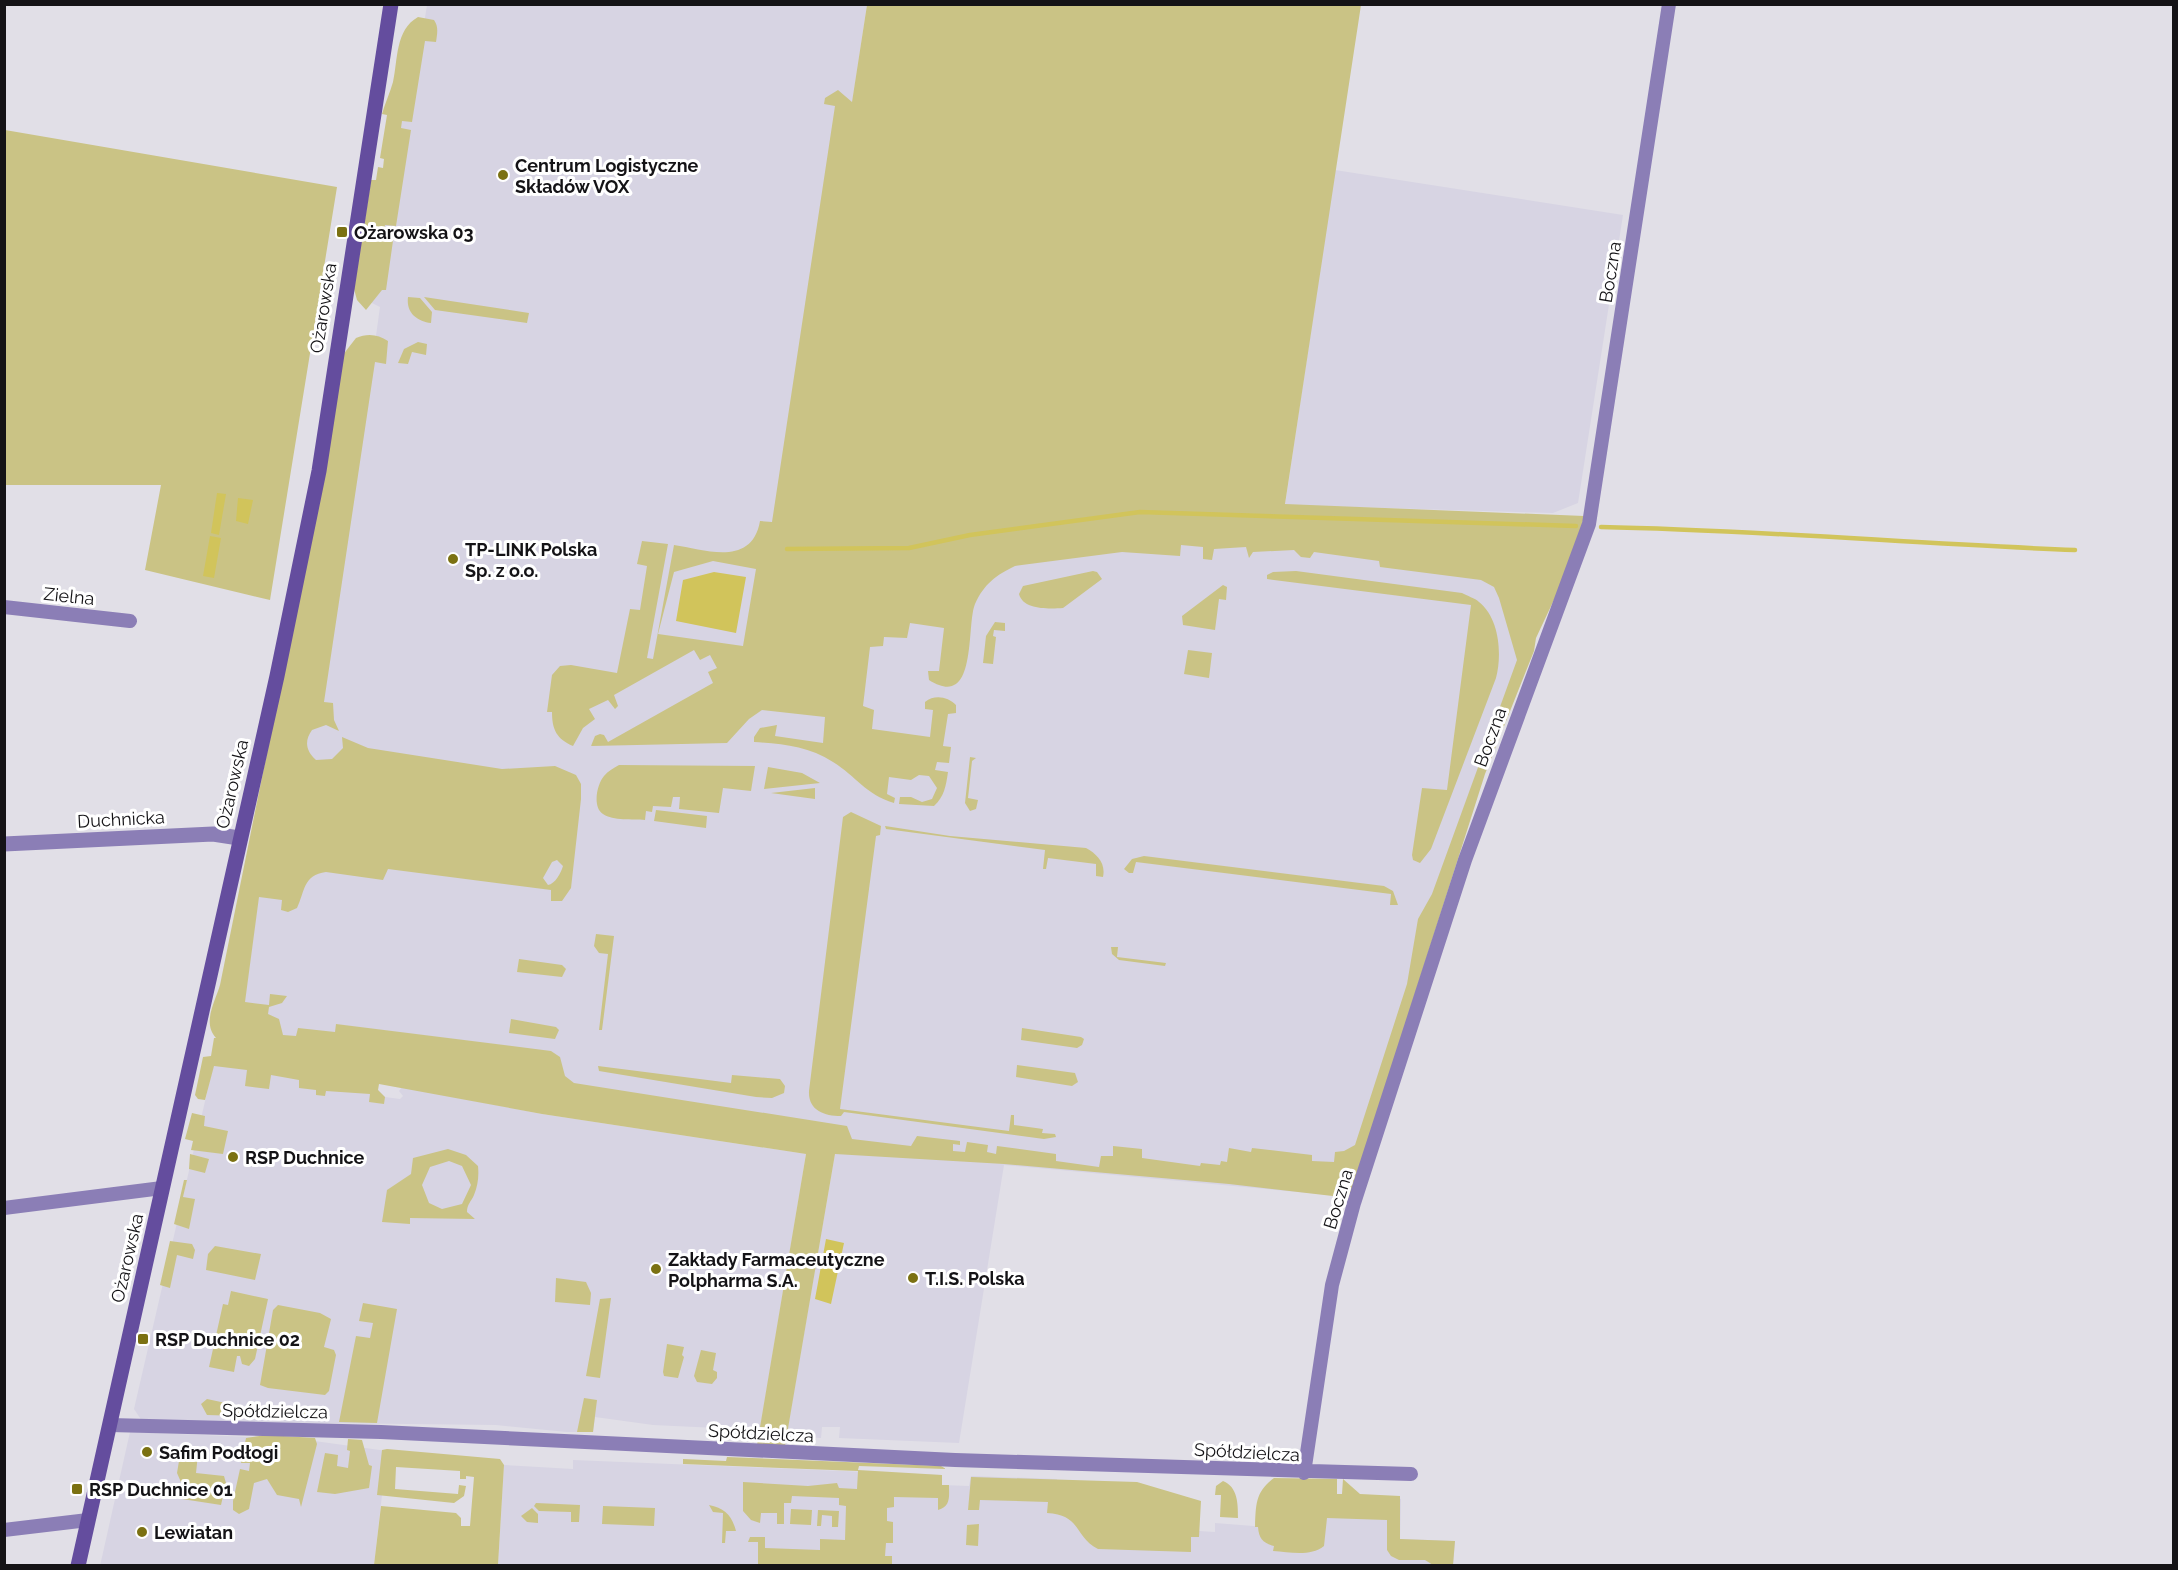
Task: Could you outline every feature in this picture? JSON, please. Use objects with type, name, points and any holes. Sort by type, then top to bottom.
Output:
[{"type":"main road","name":"Ożarowska","points":[[78,1566],[319,471],[391,4]]},
{"type":"street","name":"Boczna","points":[[1304,1473],[1332,1285],[1354,1203],[1465,860],[1589,524],[1669,4]]},
{"type":"street","name":"Zielna","points":[[4,607],[130,621]]},
{"type":"street","name":"Duchnicka","points":[[4,844],[213,834],[239,838]]},
{"type":"street","points":[[4,1208],[162,1188]]},
{"type":"street","name":"Spółdzielcza","points":[[110,1425],[381,1432],[944,1460],[1304,1473],[1411,1474]]},
{"type":"street","points":[[4,1530],[88,1520]]},
{"type":"shaded area","points":[[427,5],[867,5],[785,541],[1139,521],[1514,536],[1521,661],[1342,1196],[1004,1165],[959,1443],[839,1438],[840,1427],[822,1427],[821,1438],[787,1432],[835,1154],[221,1039],[375,343],[380,307],[368,301],[412,29],[424,24]]},
{"type":"shaded area","points":[[867,5],[1361,5],[1285,504],[1584,516],[1575,555],[1536,638],[1534,651],[1485,774],[1350,1198],[1229,1184],[1004,1164],[835,1154],[785,1446],[757,1445],[806,1154],[542,1114],[379,1084],[378,1090],[385,1097],[384,1104],[369,1102],[370,1094],[326,1091],[325,1096],[316,1095],[316,1090],[299,1088],[299,1080],[271,1075],[269,1089],[245,1086],[247,1070],[214,1066],[205,1100],[198,1099],[195,1095],[203,1057],[211,1056],[214,1038],[216,1038],[210,1026],[211,1012],[220,985],[293,624],[342,356],[356,338],[372,335],[388,341],[386,364],[375,362],[324,702],[333,703],[334,720],[339,731],[326,725],[312,730],[307,742],[308,749],[316,760],[332,759],[343,748],[342,737],[368,748],[502,769],[555,766],[576,775],[581,784],[581,799],[571,888],[562,901],[551,901],[551,890],[388,869],[383,880],[326,872],[313,876],[306,885],[297,908],[288,912],[281,910],[282,900],[259,897],[245,1002],[269,1005],[270,994],[287,996],[282,1003],[269,1007],[268,1014],[279,1019],[283,1035],[296,1036],[298,1028],[335,1032],[336,1024],[551,1051],[560,1057],[565,1076],[574,1083],[847,1126],[852,1139],[911,1146],[917,1136],[960,1141],[960,1145],[953,1144],[953,1151],[965,1152],[967,1142],[988,1145],[987,1152],[996,1154],[997,1146],[1056,1154],[1056,1161],[1099,1167],[1101,1156],[1113,1156],[1113,1146],[1142,1149],[1142,1158],[1200,1166],[1201,1163],[1220,1165],[1221,1161],[1227,1162],[1229,1148],[1251,1152],[1252,1148],[1312,1155],[1312,1161],[1334,1162],[1335,1152],[1344,1151],[1355,1145],[1407,984],[1418,919],[1432,894],[1517,660],[1499,598],[1494,587],[1481,580],[1380,567],[1379,561],[1314,552],[1310,558],[1301,557],[1294,550],[1253,552],[1249,558],[1246,547],[1214,549],[1212,560],[1203,559],[1203,547],[1181,545],[1180,556],[1122,552],[1015,566],[1002,573],[991,581],[975,604],[967,662],[963,675],[956,684],[945,687],[929,680],[928,671],[939,671],[944,628],[910,623],[907,638],[884,637],[883,646],[870,647],[863,706],[874,710],[872,729],[930,737],[933,710],[925,709],[925,702],[933,698],[941,698],[956,705],[956,713],[948,714],[943,746],[951,747],[949,763],[937,762],[935,770],[948,772],[942,795],[934,806],[899,804],[900,797],[911,797],[922,802],[932,799],[937,788],[929,776],[919,775],[911,780],[889,777],[887,794],[895,798],[894,803],[876,795],[841,768],[814,752],[785,745],[754,742],[754,737],[760,728],[777,725],[775,736],[823,743],[825,717],[762,710],[749,719],[727,743],[591,746],[595,736],[604,735],[608,742],[713,683],[708,672],[717,668],[710,655],[700,660],[694,650],[614,695],[618,706],[615,709],[608,700],[589,709],[595,719],[583,728],[573,746],[559,737],[554,729],[552,712],[547,712],[552,675],[560,666],[571,665],[617,673],[630,609],[640,610],[647,566],[637,564],[642,541],[668,544],[647,658],[653,659],[674,545],[713,552],[738,550],[748,545],[760,521],[772,522],[835,106],[824,104],[825,98],[838,90],[852,102]],"holes":[[[713,561],[756,569],[743,646],[658,634],[674,572]],[[557,860],[563,866],[562,869],[555,880],[548,885],[543,878],[552,862]]]},
{"type":"shaded area","points":[[418,17],[434,20],[437,28],[436,42],[425,41],[412,122],[402,121],[401,128],[411,130],[396,226],[385,225],[384,232],[394,234],[386,290],[382,290],[366,310],[357,300],[354,289],[371,180],[376,180],[378,167],[383,168],[384,159],[380,158],[387,115],[382,114],[393,82],[401,37]]},
{"type":"shaded area","points":[[5,130],[337,187],[270,600],[145,570],[161,485],[5,485]]},
{"type":"shaded area","points":[[1335,170],[1623,215],[1578,503],[1553,513],[1285,505]]},
{"type":"shaded area","points":[[408,297],[420,298],[432,312],[431,323],[413,315],[409,308]]},
{"type":"shaded area","points":[[424,297],[529,313],[527,323],[435,310]]},
{"type":"shaded area","points":[[418,342],[427,344],[426,355],[412,352],[408,364],[398,363],[404,349]]},
{"type":"shaded area","points":[[217,493],[226,494],[219,535],[211,533]]},
{"type":"shaded area","points":[[238,498],[253,500],[248,524],[236,521]]},
{"type":"shaded area","points":[[210,536],[221,538],[214,578],[203,576]]},
{"type":"shaded area","points":[[1296,571],[1462,593],[1475,599],[1486,609],[1495,627],[1499,648],[1496,678],[1431,849],[1420,863],[1413,860],[1412,855],[1422,788],[1447,790],[1471,605],[1267,579],[1267,575],[1273,572]]},
{"type":"shaded area","points":[[714,572],[746,577],[736,633],[676,621],[683,580]]},
{"type":"shaded area","points":[[1097,572],[1102,579],[1063,608],[1031,606],[1021,599],[1019,594],[1023,586]]},
{"type":"shaded area","points":[[1223,585],[1227,587],[1226,600],[1219,599],[1215,630],[1183,625],[1182,616]]},
{"type":"shaded area","points":[[995,622],[1005,623],[1005,631],[994,630],[993,636],[996,637],[993,664],[983,663],[986,636]]},
{"type":"shaded area","points":[[1188,650],[1212,653],[1209,678],[1184,674]]},
{"type":"shaded area","points":[[970,757],[976,758],[972,761],[968,798],[978,800],[976,809],[970,811],[965,803]]},
{"type":"shaded area","points":[[619,765],[755,766],[751,791],[723,788],[719,813],[679,809],[680,797],[673,797],[671,807],[653,806],[652,812],[646,811],[645,820],[612,818],[600,811],[597,801],[599,784],[606,774]]},
{"type":"shaded area","points":[[768,767],[802,773],[820,783],[764,789]]},
{"type":"shaded area","points":[[815,788],[815,799],[771,793]]},
{"type":"shaded area","points":[[656,810],[707,816],[706,828],[654,821]]},
{"type":"shaded area","points":[[851,812],[881,826],[880,835],[876,836],[840,1109],[1009,1131],[1011,1115],[1014,1115],[1014,1125],[1043,1129],[1042,1133],[1055,1134],[1056,1137],[1044,1139],[844,1112],[841,1116],[835,1116],[818,1111],[811,1103],[809,1091],[843,817]]},
{"type":"shaded area","points":[[885,826],[950,836],[1086,848],[1100,860],[1104,872],[1103,877],[1096,876],[1096,864],[1048,858],[1046,869],[1043,869],[1045,850],[886,829]]},
{"type":"shaded area","points":[[1144,856],[1384,886],[1393,891],[1398,905],[1390,905],[1391,894],[1136,862],[1133,873],[1124,869],[1132,859]]},
{"type":"shaded area","points":[[596,934],[614,936],[602,1030],[599,1030],[608,954],[599,953],[594,946]]},
{"type":"shaded area","points":[[1111,947],[1118,947],[1117,957],[1166,963],[1165,966],[1119,960],[1112,954]]},
{"type":"shaded area","points":[[519,959],[562,965],[566,969],[562,977],[517,972]]},
{"type":"shaded area","points":[[511,1019],[556,1027],[559,1030],[555,1039],[509,1033]]},
{"type":"shaded area","points":[[1022,1028],[1084,1039],[1082,1045],[1077,1048],[1021,1040]]},
{"type":"shaded area","points":[[215,1058],[378,1084],[378,1090],[385,1097],[400,1099],[403,1096],[399,1091],[402,1087],[542,1114],[806,1154],[760,1430],[653,1425],[595,1417],[593,1432],[567,1432],[496,1425],[142,1421],[134,1409]]},
{"type":"shaded area","points":[[1017,1065],[1075,1073],[1078,1082],[1072,1086],[1016,1077]]},
{"type":"shaded area","points":[[598,1066],[731,1083],[732,1075],[780,1079],[785,1086],[784,1093],[772,1098],[756,1097],[599,1071]]},
{"type":"shaded area","points":[[192,1113],[205,1116],[204,1126],[228,1131],[223,1154],[191,1150],[193,1141],[185,1139]]},
{"type":"shaded area","points":[[448,1149],[466,1155],[478,1166],[476,1188],[467,1212],[475,1219],[410,1218],[410,1224],[382,1222],[387,1190],[411,1174],[413,1158]],"holes":[[[449,1161],[462,1166],[471,1185],[462,1204],[442,1209],[429,1203],[422,1185],[430,1167]]]},
{"type":"shaded area","points":[[190,1154],[209,1159],[205,1173],[189,1169]]},
{"type":"shaded area","points":[[184,1180],[187,1180],[183,1197],[195,1199],[189,1229],[174,1224]]},
{"type":"shaded area","points":[[826,1239],[844,1243],[831,1304],[815,1299]]},
{"type":"shaded area","points":[[170,1241],[192,1244],[195,1250],[193,1259],[177,1255],[170,1288],[160,1285]]},
{"type":"shaded area","points":[[215,1246],[261,1254],[255,1280],[206,1270],[208,1254]]},
{"type":"shaded area","points":[[556,1278],[586,1282],[591,1293],[590,1305],[555,1302]]},
{"type":"shaded area","points":[[231,1291],[268,1299],[255,1359],[249,1366],[242,1364],[240,1356],[237,1356],[234,1372],[209,1367],[223,1304],[228,1305]]},
{"type":"shaded area","points":[[611,1298],[600,1378],[586,1376],[600,1299]]},
{"type":"shaded area","points":[[363,1303],[397,1309],[377,1423],[339,1422],[356,1336],[370,1338],[373,1323],[359,1321]]},
{"type":"shaded area","points":[[278,1305],[320,1313],[331,1319],[324,1347],[334,1350],[336,1355],[329,1391],[325,1395],[260,1385],[273,1310]]},
{"type":"shaded area","points":[[667,1344],[684,1347],[682,1355],[684,1357],[678,1378],[664,1376]]},
{"type":"shaded area","points":[[701,1350],[716,1353],[713,1370],[717,1372],[717,1378],[712,1384],[697,1382],[694,1376]]},
{"type":"shaded area","points":[[584,1398],[597,1400],[593,1432],[577,1432]]},
{"type":"shaded area","points":[[207,1399],[235,1405],[241,1416],[207,1415],[201,1404]]},
{"type":"shaded area","points":[[290,1409],[317,1414],[314,1417],[285,1417]]},
{"type":"shaded area","points":[[130,1432],[300,1439],[387,1451],[374,1565],[100,1566]]},
{"type":"shaded area","points":[[267,1435],[315,1438],[317,1444],[301,1507],[299,1499],[277,1495],[267,1479],[254,1483],[249,1509],[239,1514],[233,1510],[233,1501],[240,1469],[249,1471],[250,1463],[241,1463],[246,1438]]},
{"type":"shaded area","points":[[348,1439],[362,1440],[369,1465],[372,1466],[369,1488],[335,1494],[317,1492],[325,1453],[338,1455],[337,1466],[348,1468],[350,1451],[347,1450]]},
{"type":"shaded area","points":[[382,1450],[500,1459],[504,1465],[498,1565],[374,1565],[381,1506],[456,1513],[461,1518],[461,1526],[470,1526],[474,1477],[466,1476],[466,1479],[460,1479],[460,1471],[396,1467],[395,1489],[458,1494],[459,1485],[466,1486],[464,1496],[454,1503],[377,1495]]},
{"type":"shaded area","points":[[184,1452],[198,1454],[196,1473],[224,1476],[226,1483],[221,1505],[182,1499],[184,1489],[177,1473],[180,1455]]},
{"type":"shaded area","points":[[727,1457],[941,1466],[946,1469],[859,1466],[858,1470],[942,1475],[942,1485],[949,1485],[948,1500],[945,1506],[938,1510],[938,1498],[894,1497],[894,1507],[887,1508],[887,1521],[893,1522],[893,1543],[886,1543],[885,1556],[892,1556],[892,1565],[758,1565],[758,1542],[748,1542],[750,1537],[765,1537],[765,1548],[820,1550],[820,1539],[845,1540],[846,1506],[839,1505],[839,1498],[792,1496],[791,1503],[784,1503],[784,1524],[777,1524],[777,1513],[761,1513],[760,1523],[751,1520],[743,1511],[743,1482],[808,1486],[837,1483],[839,1488],[857,1489],[858,1471],[683,1464],[683,1459],[726,1461]]},
{"type":"shaded area","points":[[573,1460],[942,1475],[942,1485],[969,1486],[971,1476],[1057,1479],[1057,1485],[1199,1534],[1199,1531],[1215,1532],[1215,1523],[1266,1527],[1335,1494],[1401,1499],[1400,1539],[1455,1541],[1453,1566],[498,1566],[504,1465],[573,1469]]},
{"type":"shaded area","points":[[971,1477],[1137,1482],[1201,1501],[1199,1537],[1191,1537],[1191,1552],[1098,1549],[1085,1539],[1072,1522],[1058,1515],[1047,1513],[1048,1502],[980,1500],[979,1510],[968,1510]]},
{"type":"shaded area","points":[[1274,1478],[1337,1479],[1337,1494],[1342,1494],[1343,1479],[1360,1494],[1400,1496],[1400,1539],[1455,1541],[1453,1565],[1433,1565],[1425,1560],[1399,1560],[1391,1556],[1387,1550],[1387,1520],[1327,1518],[1324,1546],[1313,1552],[1273,1551],[1274,1546],[1262,1540],[1258,1527],[1255,1527],[1256,1506],[1260,1494]]},
{"type":"shaded area","points":[[1223,1481],[1232,1487],[1237,1502],[1238,1518],[1220,1517],[1221,1495],[1215,1495],[1216,1486]]},
{"type":"shaded area","points":[[536,1503],[580,1505],[579,1522],[571,1522],[571,1512],[539,1511],[534,1506]]},
{"type":"shaded area","points":[[709,1505],[724,1511],[734,1526],[736,1531],[726,1531],[725,1543],[722,1543],[723,1513],[713,1512]]},
{"type":"shaded area","points":[[603,1506],[655,1508],[654,1526],[602,1524]]},
{"type":"shaded area","points":[[532,1508],[538,1514],[538,1523],[527,1522],[521,1516]]},
{"type":"shaded area","points":[[791,1509],[812,1510],[811,1525],[790,1524]]},
{"type":"shaded area","points":[[818,1510],[839,1511],[838,1527],[832,1527],[832,1516],[822,1515],[821,1526],[817,1526]]},
{"type":"shaded area","points":[[979,1524],[978,1546],[966,1545],[967,1525]]},
{"type":"waterway","points":[[787,549],[909,548],[970,535],[1140,512],[1576,526]]},
{"type":"waterway","points":[[1601,527],[2075,550]]},
{"type":"place","name":"Centrum Logistyczne Składów VOX","points":[[503,175]]},
{"type":"place","name":"Ożarowska 03","points":[[342,232]]},
{"type":"place","name":"TP-LINK Polska Sp. z o.o.","points":[[453,559]]},
{"type":"place","name":"RSP Duchnice","points":[[233,1157]]},
{"type":"place","name":"Zakłady Farmaceutyczne Polpharma S.A.","points":[[656,1269]]},
{"type":"place","name":"T.I.S. Polska","points":[[913,1278]]},
{"type":"place","name":"RSP Duchnice 02","points":[[143,1339]]},
{"type":"place","name":"Safim Podłogi","points":[[147,1452]]},
{"type":"place","name":"RSP Duchnice 01","points":[[77,1489]]},
{"type":"place","name":"Lewiatan","points":[[142,1532]]}]
